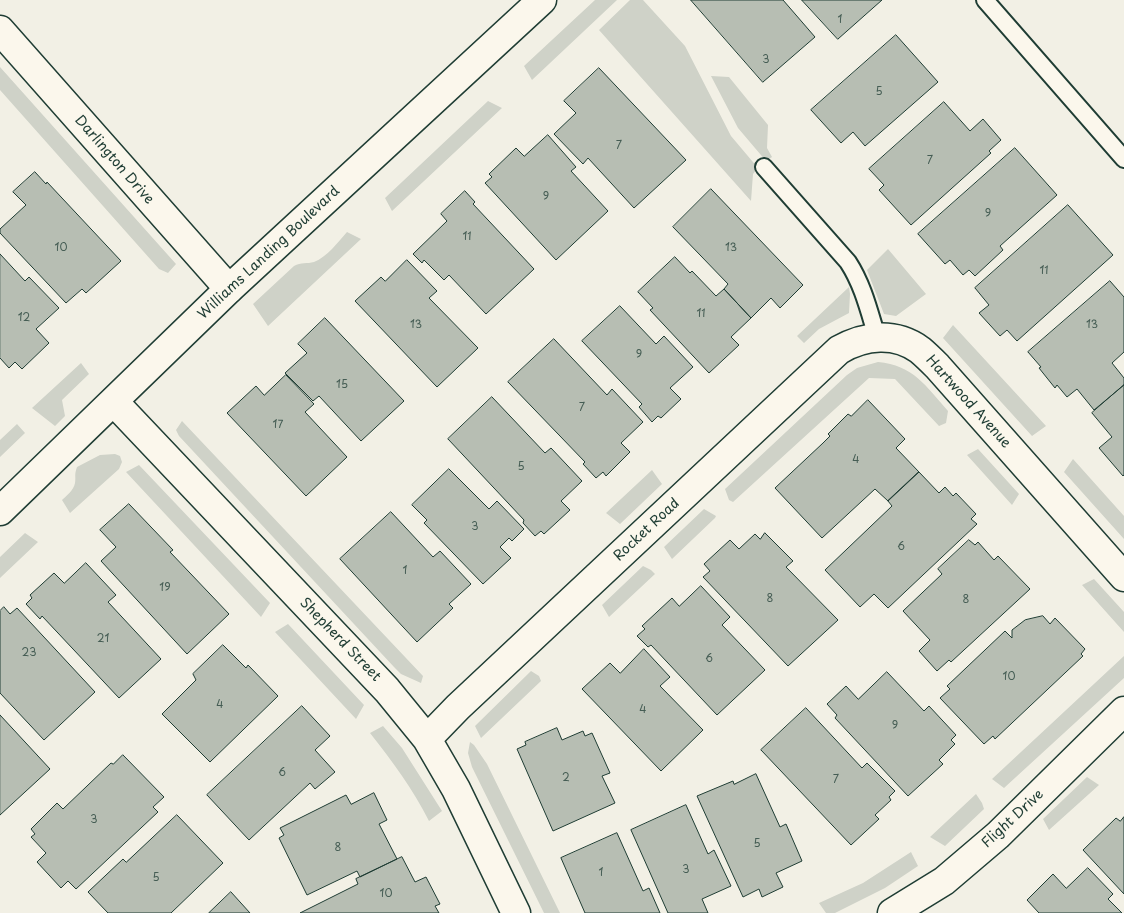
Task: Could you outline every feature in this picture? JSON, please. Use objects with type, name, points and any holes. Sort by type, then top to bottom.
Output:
[{"type":"street","name":"Williams Landing Boulevard","points":[[0,511],[229,289],[542,0]]},
{"type":"street","name":"Darlington Drive","points":[[0,30],[229,289]]},
{"type":"street","name":"Hartwood Avenue","points":[[877,337],[892,338],[906,343],[920,350],[937,366],[1124,577]]},
{"type":"street","name":"Rocket Road","points":[[427,739],[458,707],[839,350],[850,344],[877,337]]},
{"type":"street","name":"Shepherd Street","points":[[114,402],[387,690],[427,739],[456,789],[516,913]]},
{"type":"street","name":"Flight Drive","points":[[892,913],[944,881],[998,835],[1124,711]]},
{"type":"lane","points":[[985,0],[1124,159]]},
{"type":"lane","points":[[764,167],[848,262],[856,274],[865,296],[877,337]]},
{"type":"shaded area","points":[[595,0],[617,0],[532,80],[524,66]]},
{"type":"shaded area","points":[[630,0],[643,0],[685,46],[731,136],[758,168],[753,174],[751,201],[599,30]]},
{"type":"shaded area","points":[[0,67],[176,264],[168,273],[159,269],[0,90]]},
{"type":"shaded area","points":[[711,76],[729,77],[768,125],[767,148],[772,157],[766,161],[738,128]]},
{"type":"shaded area","points":[[488,101],[502,108],[392,211],[385,198]]},
{"type":"shaded area","points":[[347,232],[361,239],[268,326],[253,304],[294,266],[314,262],[323,257]]},
{"type":"shaded area","points":[[888,249],[926,294],[896,316],[884,314],[867,270]]},
{"type":"shaded area","points":[[849,287],[849,313],[819,329],[804,343],[797,336]]},
{"type":"shaded area","points":[[953,325],[1046,426],[1032,436],[943,338]]},
{"type":"shaded area","points":[[878,362],[901,367],[918,378],[948,411],[946,423],[939,426],[895,379],[869,378],[733,502],[729,500],[725,489],[847,375],[857,368]]},
{"type":"shaded area","points":[[81,363],[89,374],[62,400],[65,416],[55,426],[32,408]]},
{"type":"shaded area","points":[[182,421],[423,676],[421,683],[401,674],[394,667],[179,436],[176,430]]},
{"type":"shaded area","points":[[17,424],[25,433],[0,457],[0,440]]},
{"type":"shaded area","points":[[978,449],[1019,494],[1012,505],[967,455]]},
{"type":"shaded area","points":[[115,454],[120,456],[122,462],[119,469],[70,513],[62,500],[70,493],[74,486],[77,467],[100,455]]},
{"type":"shaded area","points":[[1073,459],[1124,516],[1124,539],[1064,472]]},
{"type":"shaded area","points":[[139,465],[270,603],[261,617],[126,472]]},
{"type":"shaded area","points":[[652,470],[662,484],[620,524],[606,513]]},
{"type":"shaded area","points":[[704,509],[716,516],[715,518],[672,559],[664,547]]},
{"type":"shaded area","points":[[25,533],[38,542],[0,578],[0,557]]},
{"type":"shaded area","points":[[643,566],[655,574],[609,617],[602,605]]},
{"type":"shaded area","points":[[1094,579],[1124,612],[1124,632],[1082,585]]},
{"type":"shaded area","points":[[288,624],[364,705],[356,719],[275,632]]},
{"type":"shaded area","points":[[1124,656],[1124,678],[1004,788],[992,779]]},
{"type":"shaded area","points":[[531,671],[539,676],[541,681],[481,738],[475,726]]},
{"type":"shaded area","points":[[383,726],[402,748],[442,811],[429,821],[402,776],[370,733]]},
{"type":"shaded area","points":[[470,742],[487,764],[560,913],[544,913],[472,767],[468,753]]},
{"type":"shaded area","points":[[1087,777],[1099,785],[1049,830],[1043,819]]},
{"type":"shaded area","points":[[976,794],[984,809],[945,846],[930,837]]},
{"type":"shaded area","points":[[911,852],[918,866],[885,888],[835,913],[826,913],[819,903],[863,883]]},
{"type":"building","points":[[691,0],[783,0],[815,37],[763,82]]},
{"type":"building","points":[[802,0],[882,0],[838,39]]},
{"type":"building","points":[[896,35],[938,82],[865,146],[853,132],[841,143],[811,110]]},
{"type":"building","points":[[599,68],[686,160],[634,208],[588,158],[583,164],[554,134],[576,113],[564,101]]},
{"type":"building","points":[[944,102],[970,131],[983,119],[1001,140],[989,151],[991,153],[911,225],[879,190],[884,185],[869,169]]},
{"type":"building","points":[[548,135],[576,167],[571,171],[608,211],[556,260],[485,183],[492,177],[489,174],[516,148],[524,156]]},
{"type":"building","points":[[1015,148],[1057,195],[1000,246],[1003,250],[975,276],[969,270],[963,275],[950,260],[945,264],[918,234]]},
{"type":"building","points":[[35,172],[46,184],[47,182],[121,261],[86,293],[82,289],[66,303],[0,233],[0,229],[26,205],[13,192]]},
{"type":"building","points":[[711,189],[803,285],[780,308],[771,298],[751,318],[724,289],[728,284],[673,227]]},
{"type":"building","points":[[465,191],[475,202],[473,204],[534,269],[486,314],[449,275],[444,280],[424,260],[422,263],[413,254],[447,221],[441,214]]},
{"type":"building","points":[[1068,205],[1113,255],[1017,341],[1007,330],[1000,336],[979,313],[989,305],[975,288]]},
{"type":"building","points":[[0,254],[25,281],[29,277],[59,308],[36,329],[49,343],[22,369],[15,362],[9,368],[0,358]]},
{"type":"building","points":[[675,257],[690,273],[692,271],[716,296],[724,289],[751,318],[731,337],[739,345],[709,373],[650,310],[653,308],[638,292]]},
{"type":"building","points":[[407,260],[437,291],[429,298],[478,348],[437,387],[355,301],[381,277],[385,281]]},
{"type":"building","points":[[1110,281],[1124,297],[1124,352],[1112,363],[1124,378],[1124,385],[1094,410],[1077,389],[1067,397],[1057,385],[1055,388],[1028,352]]},
{"type":"building","points":[[620,306],[656,344],[664,336],[693,367],[670,388],[681,399],[661,418],[658,416],[652,422],[639,407],[642,404],[582,341]]},
{"type":"building","points":[[325,318],[404,401],[361,441],[319,396],[313,401],[285,373],[307,353],[298,344]]},
{"type":"building","points":[[554,339],[607,395],[612,389],[643,422],[621,443],[630,452],[606,476],[603,472],[596,478],[583,464],[585,462],[508,382]]},
{"type":"building","points":[[286,375],[314,404],[305,412],[347,457],[306,496],[227,413],[256,386],[264,395]]},
{"type":"building","points":[[1124,385],[1123,476],[1099,448],[1112,437],[1092,413]]},
{"type":"building","points":[[492,397],[545,453],[551,448],[582,481],[561,501],[570,510],[544,534],[541,531],[535,536],[523,523],[524,520],[448,439]]},
{"type":"building","points":[[868,400],[905,439],[896,448],[919,472],[888,501],[875,489],[822,538],[775,488],[830,436],[828,434],[848,414],[851,416]]},
{"type":"building","points":[[449,469],[489,509],[497,501],[524,529],[512,541],[509,538],[500,547],[511,558],[483,584],[424,523],[427,520],[412,505]]},
{"type":"building","points":[[919,472],[939,493],[945,487],[953,496],[956,493],[976,514],[971,519],[977,524],[888,608],[874,594],[860,607],[825,570],[892,506],[888,501]]},
{"type":"building","points":[[129,504],[173,550],[170,552],[229,614],[187,654],[101,561],[116,547],[100,530]]},
{"type":"building","points":[[391,512],[433,557],[440,551],[471,584],[449,604],[453,608],[417,642],[340,559]]},
{"type":"building","points":[[765,533],[793,561],[786,567],[838,620],[788,666],[703,577],[710,571],[704,564],[730,540],[739,549],[755,534],[760,539]]},
{"type":"building","points":[[969,540],[975,545],[978,542],[994,560],[998,556],[1030,589],[951,662],[949,660],[937,671],[919,651],[930,640],[903,611],[942,574],[938,569]]},
{"type":"building","points":[[86,563],[116,595],[108,602],[161,659],[119,698],[42,616],[40,619],[26,604],[32,598],[30,595],[54,573],[64,583]]},
{"type":"building","points":[[701,586],[730,617],[722,625],[765,670],[717,715],[651,645],[648,647],[637,636],[645,629],[642,626],[672,598],[679,606]]},
{"type":"building","points":[[4,607],[10,614],[17,608],[95,692],[44,740],[0,693],[0,611]]},
{"type":"building","points":[[1043,616],[1050,624],[1055,618],[1085,649],[1081,654],[1083,656],[995,739],[993,736],[984,744],[940,698],[950,689],[947,686],[1005,631],[1012,638],[1012,630],[1025,620]]},
{"type":"building","points":[[223,645],[246,668],[248,665],[278,696],[210,762],[162,714],[196,680],[193,674]]},
{"type":"building","points":[[644,649],[670,677],[660,686],[703,730],[661,771],[582,689],[610,663],[620,673]]},
{"type":"building","points":[[887,672],[924,711],[929,706],[956,735],[951,740],[955,744],[939,760],[943,764],[908,796],[835,718],[837,715],[827,704],[846,686],[858,699]]},
{"type":"building","points":[[302,706],[330,736],[315,750],[335,772],[315,789],[310,783],[249,840],[207,795]]},
{"type":"building","points":[[806,708],[862,768],[867,763],[895,791],[889,797],[891,800],[875,815],[879,819],[851,845],[761,750]]},
{"type":"building","points":[[0,715],[50,769],[0,815]]},
{"type":"building","points":[[557,728],[562,740],[583,731],[585,736],[592,733],[610,773],[602,776],[615,803],[553,831],[517,749],[526,745],[525,742]]},
{"type":"building","points":[[123,755],[164,797],[153,807],[158,812],[76,889],[68,881],[61,888],[37,862],[46,853],[31,837],[35,834],[31,829],[57,803],[63,809],[111,763],[113,764]]},
{"type":"building","points":[[756,774],[780,827],[786,824],[802,861],[776,873],[783,887],[762,897],[759,889],[743,897],[697,796],[733,781],[734,784]]},
{"type":"building","points":[[374,793],[387,820],[379,824],[397,859],[360,877],[357,871],[307,895],[279,838],[284,835],[280,828],[346,795],[351,804]]},
{"type":"building","points":[[686,805],[708,854],[714,850],[731,886],[702,899],[708,913],[668,913],[631,830]]},
{"type":"building","points":[[177,815],[223,863],[171,913],[108,913],[88,892],[123,859],[126,862]]},
{"type":"building","points":[[1124,817],[1124,894],[1083,850],[1116,818],[1120,821]]},
{"type":"building","points":[[617,833],[643,891],[649,888],[660,913],[585,913],[561,858]]},
{"type":"building","points":[[402,857],[415,882],[426,877],[440,904],[435,906],[439,913],[300,913],[358,884],[356,879]]},
{"type":"building","points":[[1088,868],[1113,894],[1108,899],[1122,913],[1039,913],[1027,900],[1053,874],[1066,888]]},
{"type":"building","points":[[231,892],[250,913],[209,913]]}]
